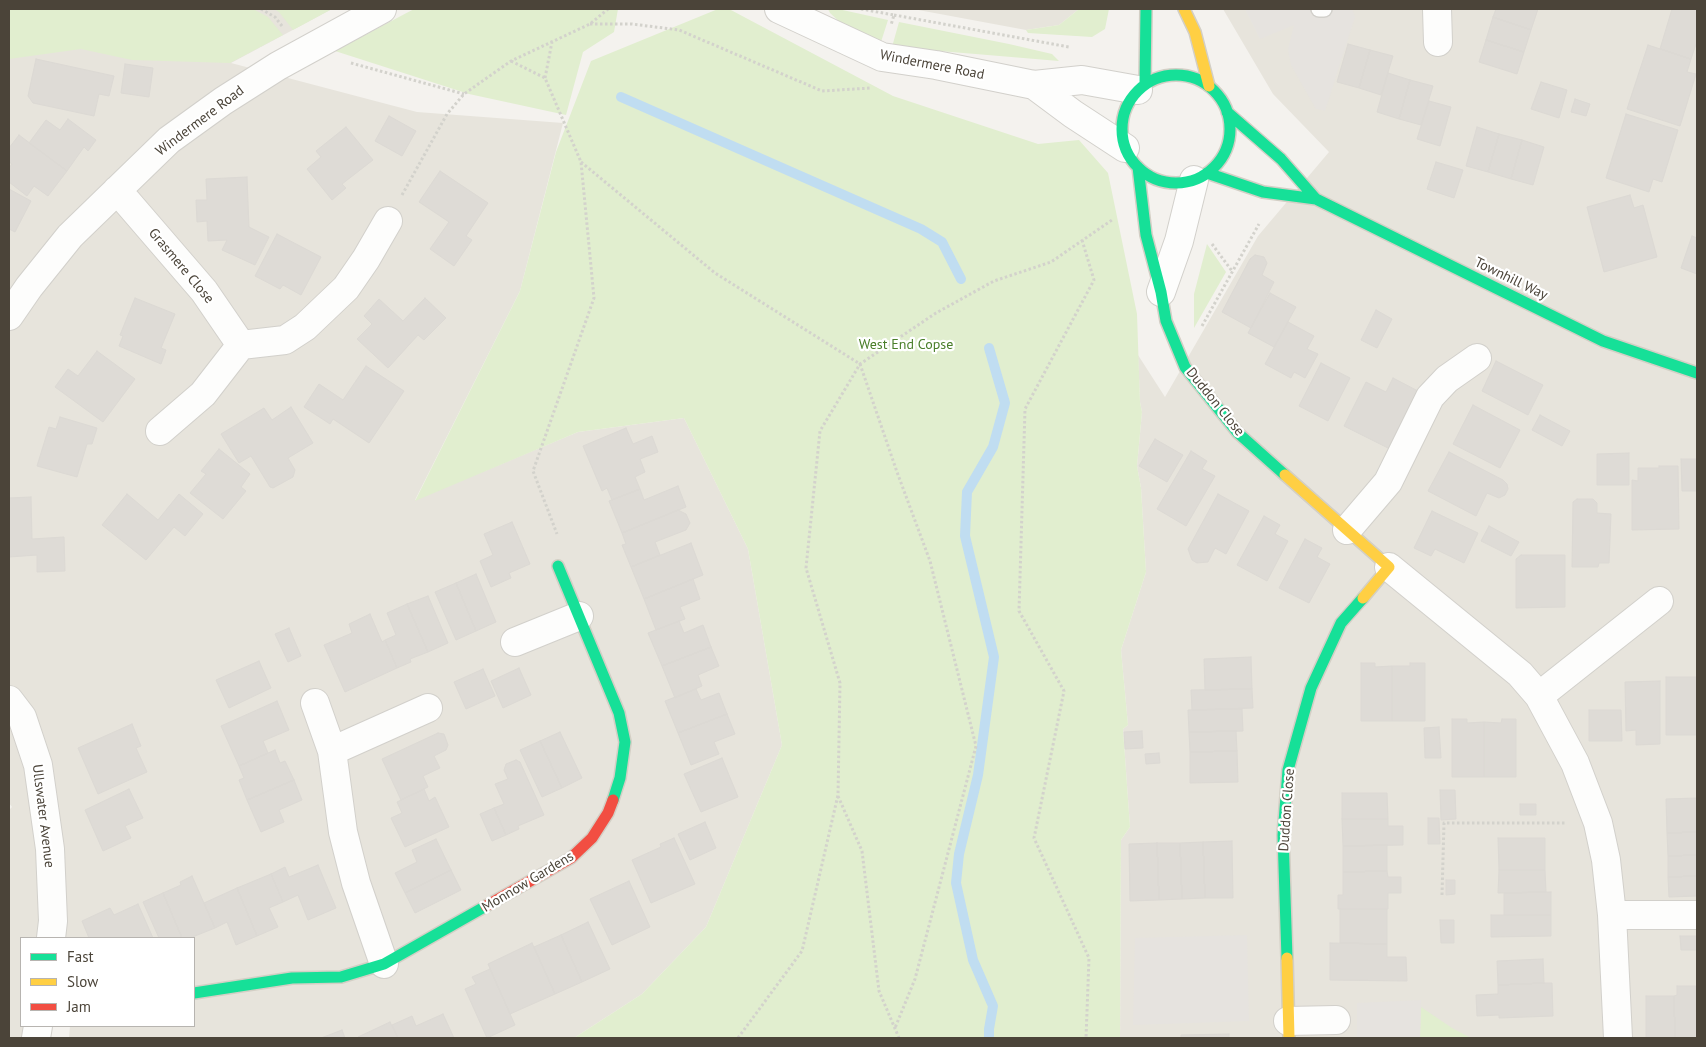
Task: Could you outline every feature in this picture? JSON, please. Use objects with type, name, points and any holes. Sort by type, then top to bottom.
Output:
[{"type":"street","name":"Windermere Road","points":[[9,316],[29,287],[70,236],[169,140],[223,101],[278,66],[382,9]]},
{"type":"street","points":[[1142,87],[1146,9]]},
{"type":"street","points":[[1184,9],[1195,32],[1209,86]]},
{"type":"street","points":[[1437,9],[1438,42]]},
{"type":"street","name":"Windermere Road","points":[[787,11],[882,57],[936,65],[1034,85],[1082,80],[1142,87]]},
{"type":"street","points":[[1178,75],[1194,78],[1209,86],[1220,98],[1227,112],[1230,129],[1227,146],[1219,161],[1200,177],[1179,183],[1164,182],[1150,176],[1132,158],[1122,132],[1123,117],[1129,103],[1142,87],[1161,77],[1178,75]]},
{"type":"street","name":"Windermere Road","points":[[1034,85],[1132,158]]},
{"type":"street","name":"Townhill Way","points":[[1227,112],[1281,158],[1316,199]]},
{"type":"street","name":"Duddon Close","points":[[1132,158],[1142,200],[1146,235],[1161,292],[1166,320],[1183,361],[1238,434],[1389,568],[1520,674],[1539,696],[1575,763],[1598,823],[1606,860],[1612,915],[1618,1038]]},
{"type":"street","name":"Duddon Close","points":[[1161,292],[1200,177]]},
{"type":"street","name":"Townhill Way","points":[[1200,177],[1263,192],[1316,199],[1603,341],[1697,373]]},
{"type":"street","name":"Grasmere Close","points":[[117,190],[204,291],[241,345]]},
{"type":"street","points":[[160,431],[203,394],[241,345],[285,340],[305,327],[346,288],[371,251],[388,221]]},
{"type":"street","points":[[1347,530],[1388,482],[1430,397],[1447,379],[1477,358]]},
{"type":"street","name":"Monnow Gardens","points":[[195,993],[292,978],[341,977],[384,964],[571,858],[592,838],[608,813],[620,778],[625,742],[618,712],[558,566]]},
{"type":"street","name":"Duddon Close","points":[[1336,1020],[1289,1029],[1282,835],[1288,770],[1311,688],[1342,623],[1389,568]]},
{"type":"street","points":[[1539,696],[1659,601]]},
{"type":"street","points":[[515,642],[579,616]]},
{"type":"street","name":"Ullswater Avenue","points":[[9,700],[22,717],[38,765],[50,849],[53,921],[50,937]]},
{"type":"street","points":[[315,704],[332,751],[343,832],[356,883],[384,964]]},
{"type":"street","points":[[332,751],[428,708]]},
{"type":"street","points":[[1612,915],[1697,915]]},
{"type":"lane","points":[[1319,9],[1324,9]]},
{"type":"path","points":[[261,9],[275,17],[288,32],[354,64],[464,94]]},
{"type":"path","points":[[388,221],[447,114],[464,94],[511,60],[590,24],[608,9]]},
{"type":"path","points":[[894,15],[1073,48]]},
{"type":"path","points":[[590,24],[632,24],[679,30],[822,91],[871,88]]},
{"type":"path","points":[[552,42],[545,78],[581,162],[594,298],[533,471],[567,559],[558,566]]},
{"type":"path","points":[[511,60],[545,78]]},
{"type":"path","points":[[581,162],[715,273],[860,364],[930,561],[976,746],[915,979],[895,1028]]},
{"type":"path","points":[[1183,361],[1276,194]]},
{"type":"path","points":[[738,1038],[802,951],[838,795],[840,683],[806,568],[820,431],[860,364],[936,313],[994,281],[1051,262],[1142,200]]},
{"type":"path","points":[[1082,240],[1094,280],[1025,409],[1019,611],[1064,691],[1034,838],[1089,958],[1086,1038]]},
{"type":"path","points":[[838,795],[862,851],[879,991],[899,1038]]},
{"type":"path","points":[[1442,895],[1444,824],[1598,823]]},
{"type":"shaded area","points":[[9,9],[332,9],[231,63],[417,112],[563,123],[520,291],[415,500],[578,432],[684,418],[748,549],[782,745],[706,927],[642,994],[574,1038],[69,1038],[70,1027],[195,1027],[195,937],[20,937],[20,1027],[38,1027],[36,1038],[9,1038],[9,810],[12,807],[9,803]]},
{"type":"shaded area","points":[[913,9],[1079,9],[1059,25],[1026,30]]},
{"type":"shaded area","points":[[1223,9],[1697,9],[1697,1038],[1120,1038],[1121,840],[1130,827],[1123,729],[1128,725],[1121,650],[1146,572],[1141,488],[1137,466],[1142,412],[1138,355],[1165,397],[1258,236],[1329,152],[1273,94]]},
{"type":"shaded area","points":[[1245,9],[1352,9],[1355,17],[1325,111],[1316,109],[1291,65],[1288,49],[1294,25],[1260,39]]},
{"type":"shaded area","points":[[1247,935],[1249,1021],[1133,1025],[1135,938]]},
{"type":"shaded area","points":[[1421,1000],[1420,1038],[1357,1038],[1357,1003]]},
{"type":"green space","points":[[9,9],[253,9],[268,17],[283,35],[230,63],[132,60],[81,49],[9,59]]},
{"type":"green space","points":[[274,9],[332,9],[293,30],[279,12]]},
{"type":"green space","points":[[414,9],[618,9],[614,32],[583,52],[566,115],[469,94],[335,51]]},
{"type":"green space","name":"West End Copse","points":[[718,9],[729,9],[893,96],[1038,144],[1079,140],[1108,173],[1137,314],[1142,412],[1137,466],[1141,488],[1146,572],[1121,650],[1128,725],[1123,729],[1130,827],[1121,840],[1120,1038],[574,1038],[642,994],[706,927],[782,745],[748,549],[684,418],[578,432],[415,501],[520,291],[556,152],[591,61]]},
{"type":"green space","points":[[828,9],[838,9],[888,20],[881,42],[846,28]]},
{"type":"green space","points":[[1079,9],[1109,9],[1105,29],[1092,37],[1028,33],[1026,30],[1059,25]]},
{"type":"green space","points":[[899,22],[1052,54],[1059,61],[892,47]]},
{"type":"green space","points":[[1207,244],[1226,272],[1194,328],[1194,294]]},
{"type":"green space","points":[[1421,1007],[1452,1028],[1471,1038],[1420,1038]]},
{"type":"building","points":[[1496,9],[1538,9],[1531,30],[1493,17]]},
{"type":"building","points":[[1672,9],[1697,9],[1697,44],[1691,59],[1660,49]]},
{"type":"building","points":[[1493,17],[1531,30],[1524,52],[1486,40]]},
{"type":"building","points":[[1486,40],[1524,52],[1517,74],[1479,62]]},
{"type":"building","points":[[1348,44],[1370,50],[1359,88],[1337,82]]},
{"type":"building","points":[[1648,45],[1691,59],[1687,72],[1696,74],[1680,126],[1627,109]]},
{"type":"building","points":[[1370,50],[1393,56],[1381,95],[1359,88]]},
{"type":"building","points":[[36,59],[114,76],[109,96],[99,94],[94,116],[33,103],[28,96]]},
{"type":"building","points":[[125,64],[153,68],[149,97],[121,93]]},
{"type":"building","points":[[1388,73],[1410,80],[1399,119],[1377,112]]},
{"type":"building","points":[[1410,80],[1433,86],[1421,125],[1399,119]]},
{"type":"building","points":[[1541,82],[1567,90],[1559,118],[1531,109]]},
{"type":"building","points":[[1575,99],[1590,104],[1586,116],[1571,112]]},
{"type":"building","points":[[1429,101],[1451,107],[1440,146],[1417,139]]},
{"type":"building","points":[[1626,114],[1678,130],[1662,182],[1653,179],[1649,192],[1606,178]]},
{"type":"building","points":[[389,116],[416,131],[402,156],[375,141]]},
{"type":"building","points":[[68,119],[96,140],[88,151],[84,147],[67,171],[29,143],[46,120],[60,130]]},
{"type":"building","points":[[346,127],[373,160],[342,184],[346,188],[332,200],[307,169],[321,157],[316,151]]},
{"type":"building","points":[[1477,127],[1499,134],[1488,172],[1466,166]]},
{"type":"building","points":[[1499,134],[1522,140],[1511,179],[1488,172]]},
{"type":"building","points":[[19,135],[67,171],[48,196],[34,186],[27,196],[9,182],[9,168],[12,164],[9,162],[9,148]]},
{"type":"building","points":[[1522,140],[1544,147],[1533,185],[1511,179]]},
{"type":"building","points":[[1436,162],[1463,170],[1454,198],[1427,189]]},
{"type":"building","points":[[440,171],[488,203],[466,236],[472,240],[454,266],[430,249],[449,222],[419,202]]},
{"type":"building","points":[[247,177],[249,227],[269,237],[255,265],[222,250],[227,240],[208,241],[207,221],[197,222],[196,200],[207,200],[206,179]]},
{"type":"building","points":[[9,189],[31,201],[15,232],[9,229]]},
{"type":"building","points":[[1630,195],[1634,208],[1643,205],[1657,257],[1604,272],[1587,207]]},
{"type":"building","points":[[277,234],[321,257],[301,295],[283,285],[280,289],[255,276]]},
{"type":"building","points":[[1692,236],[1697,238],[1697,274],[1681,268]]},
{"type":"building","points":[[1255,255],[1264,257],[1267,263],[1262,275],[1274,282],[1251,328],[1222,312],[1250,259]]},
{"type":"building","points":[[1270,293],[1296,307],[1274,347],[1248,333]]},
{"type":"building","points":[[135,298],[175,314],[161,348],[166,350],[161,364],[119,346],[123,336],[120,335]]},
{"type":"building","points":[[425,298],[446,318],[424,340],[418,335],[388,368],[357,339],[372,324],[364,316],[379,299],[403,321]]},
{"type":"building","points":[[1376,310],[1392,319],[1377,348],[1361,340]]},
{"type":"building","points":[[1288,322],[1314,336],[1307,349],[1318,354],[1305,378],[1294,372],[1291,378],[1265,364]]},
{"type":"building","points":[[97,351],[135,379],[103,422],[55,387],[68,369],[78,376]]},
{"type":"building","points":[[1496,361],[1543,385],[1528,415],[1482,391]]},
{"type":"building","points":[[1321,363],[1350,378],[1328,421],[1299,406]]},
{"type":"building","points":[[366,366],[404,391],[369,443],[333,419],[330,424],[304,407],[319,384],[343,400]]},
{"type":"building","points":[[1393,378],[1418,391],[1390,449],[1344,426],[1366,382],[1386,392]]},
{"type":"building","points":[[1473,405],[1520,430],[1500,468],[1453,444]]},
{"type":"building","points":[[291,407],[313,443],[288,458],[295,470],[293,477],[273,488],[270,487],[251,456],[239,463],[221,434],[264,408],[272,420]]},
{"type":"building","points":[[1540,415],[1570,431],[1562,446],[1532,430]]},
{"type":"building","points":[[60,417],[97,428],[92,444],[87,444],[77,477],[37,466],[49,427],[56,429]]},
{"type":"building","points":[[626,428],[633,444],[652,436],[658,452],[640,459],[645,472],[635,477],[640,489],[612,500],[607,488],[602,491],[583,446]]},
{"type":"building","points":[[1155,439],[1183,455],[1167,482],[1139,466]]},
{"type":"building","points":[[219,449],[250,474],[241,487],[246,491],[223,519],[190,493],[206,474],[201,471]]},
{"type":"building","points":[[1191,451],[1207,461],[1202,469],[1215,476],[1186,526],[1157,509]]},
{"type":"building","points":[[1449,452],[1503,480],[1507,484],[1508,489],[1505,495],[1499,498],[1487,493],[1476,516],[1428,491]]},
{"type":"building","points":[[1629,453],[1629,485],[1597,485],[1597,454]]},
{"type":"building","points":[[1681,459],[1697,459],[1697,491],[1682,491]]},
{"type":"building","points":[[1659,466],[1678,466],[1679,529],[1632,530],[1632,480],[1638,481],[1638,468],[1659,468]]},
{"type":"building","points":[[678,486],[686,507],[622,533],[609,501],[640,489],[644,500]]},
{"type":"building","points":[[127,494],[158,520],[179,494],[203,514],[185,536],[174,527],[146,560],[102,525]]},
{"type":"building","points":[[1218,494],[1249,511],[1226,554],[1215,548],[1208,562],[1197,563],[1192,560],[1188,549]]},
{"type":"building","points":[[31,497],[32,539],[64,537],[65,571],[37,572],[37,555],[9,557],[9,498]]},
{"type":"building","points":[[1577,499],[1593,499],[1597,503],[1597,513],[1611,514],[1609,563],[1599,563],[1598,567],[1572,567],[1573,502]]},
{"type":"building","points":[[678,510],[686,514],[690,523],[686,530],[655,542],[660,555],[631,567],[622,545],[626,544],[622,533]]},
{"type":"building","points":[[1432,511],[1478,533],[1464,563],[1435,549],[1431,556],[1414,548]]},
{"type":"building","points":[[1264,516],[1280,525],[1275,534],[1288,541],[1267,581],[1237,565]]},
{"type":"building","points":[[512,522],[530,564],[509,573],[511,578],[491,587],[480,561],[493,555],[484,534]]},
{"type":"building","points":[[1489,526],[1519,542],[1511,556],[1481,541]]},
{"type":"building","points":[[1305,539],[1322,548],[1317,557],[1330,564],[1309,603],[1279,588]]},
{"type":"building","points":[[691,543],[703,575],[644,599],[631,567]]},
{"type":"building","points":[[1521,555],[1565,555],[1565,607],[1516,608],[1516,559]]},
{"type":"building","points":[[476,574],[496,622],[476,631],[456,583]]},
{"type":"building","points":[[693,579],[700,599],[680,607],[685,619],[656,630],[644,599]]},
{"type":"building","points":[[456,583],[476,631],[456,640],[435,592]]},
{"type":"building","points":[[428,596],[448,643],[428,652],[407,604]]},
{"type":"building","points":[[407,604],[428,652],[410,659],[411,662],[397,668],[385,640],[396,635],[387,613]]},
{"type":"building","points":[[370,614],[382,642],[385,640],[397,668],[345,692],[324,645],[352,633],[349,624]]},
{"type":"building","points":[[679,621],[684,633],[703,625],[711,647],[662,666],[648,633]]},
{"type":"building","points":[[289,628],[301,656],[288,662],[275,634]]},
{"type":"building","points":[[711,647],[719,666],[698,675],[702,686],[675,698],[662,666]]},
{"type":"building","points":[[1251,657],[1252,689],[1205,690],[1204,659]]},
{"type":"building","points":[[259,661],[271,688],[229,708],[216,680]]},
{"type":"building","points":[[1361,663],[1375,663],[1375,667],[1392,666],[1392,721],[1361,721]]},
{"type":"building","points":[[1410,663],[1425,663],[1425,721],[1392,721],[1392,666],[1410,666]]},
{"type":"building","points":[[519,668],[531,695],[503,708],[491,681]]},
{"type":"building","points":[[483,669],[495,696],[466,709],[454,682]]},
{"type":"building","points":[[1666,677],[1697,677],[1697,735],[1666,735]]},
{"type":"building","points":[[1660,681],[1660,744],[1636,745],[1636,730],[1626,731],[1625,682]]},
{"type":"building","points":[[696,689],[701,700],[719,693],[727,714],[678,733],[665,701]]},
{"type":"building","points":[[1252,689],[1253,708],[1192,710],[1191,690]]},
{"type":"building","points":[[277,701],[289,730],[263,741],[268,753],[239,766],[221,726]]},
{"type":"building","points":[[1242,709],[1243,731],[1189,732],[1188,710]]},
{"type":"building","points":[[1589,710],[1621,710],[1622,741],[1589,741]]},
{"type":"building","points":[[727,714],[735,734],[714,742],[719,754],[691,765],[678,733]]},
{"type":"building","points":[[1452,719],[1467,719],[1467,723],[1484,722],[1484,777],[1452,777]]},
{"type":"building","points":[[1502,719],[1516,719],[1516,777],[1484,777],[1484,722],[1501,723]]},
{"type":"building","points":[[132,724],[141,746],[136,748],[147,772],[98,794],[78,748]]},
{"type":"building","points":[[1439,727],[1441,758],[1425,758],[1424,728]]},
{"type":"building","points":[[1142,731],[1143,748],[1125,749],[1124,732]]},
{"type":"building","points":[[1236,731],[1237,751],[1190,752],[1189,732]]},
{"type":"building","points":[[560,732],[582,778],[562,788],[540,741]]},
{"type":"building","points":[[438,733],[444,734],[448,745],[446,750],[434,756],[440,768],[423,776],[428,787],[401,800],[382,759]]},
{"type":"building","points":[[540,741],[562,788],[542,797],[520,750]]},
{"type":"building","points":[[275,750],[280,763],[285,761],[294,780],[247,800],[239,780],[244,778],[239,766]]},
{"type":"building","points":[[1237,751],[1238,782],[1190,783],[1190,752]]},
{"type":"building","points":[[1159,753],[1160,763],[1146,764],[1145,754]]},
{"type":"building","points":[[722,758],[738,797],[701,812],[684,774]]},
{"type":"building","points":[[516,760],[520,762],[544,815],[518,826],[519,829],[506,835],[494,808],[504,804],[495,784],[508,779],[504,770],[506,764]]},
{"type":"building","points":[[294,780],[302,800],[279,810],[284,822],[261,832],[247,800]]},
{"type":"building","points":[[129,789],[143,818],[125,826],[131,838],[103,851],[85,810]]},
{"type":"building","points":[[424,789],[429,801],[435,797],[449,827],[405,847],[391,818],[402,813],[397,802]]},
{"type":"building","points":[[1440,790],[1455,790],[1456,819],[1441,820]]},
{"type":"building","points":[[1342,793],[1387,793],[1388,819],[1342,819]]},
{"type":"building","points":[[1697,798],[1697,832],[1667,833],[1666,799]]},
{"type":"building","points":[[1520,804],[1536,804],[1536,815],[1520,815]]},
{"type":"building","points":[[494,808],[506,835],[492,841],[480,814]]},
{"type":"building","points":[[1428,818],[1439,818],[1440,844],[1428,844]]},
{"type":"building","points":[[1342,819],[1388,819],[1388,826],[1403,826],[1403,845],[1343,846]]},
{"type":"building","points":[[705,822],[716,848],[690,860],[678,834]]},
{"type":"building","points":[[1697,832],[1697,855],[1668,856],[1667,833]]},
{"type":"building","points":[[674,838],[695,884],[651,903],[632,860],[661,847],[660,844]]},
{"type":"building","points":[[1498,838],[1545,838],[1545,870],[1499,870]]},
{"type":"building","points":[[436,839],[451,870],[405,893],[395,873],[417,862],[412,850]]},
{"type":"building","points":[[1232,841],[1233,898],[1205,898],[1203,842]]},
{"type":"building","points":[[1203,842],[1205,898],[1182,899],[1180,843]]},
{"type":"building","points":[[1157,843],[1159,900],[1130,901],[1129,844]]},
{"type":"building","points":[[1157,843],[1180,843],[1182,899],[1159,900]]},
{"type":"building","points":[[1387,845],[1387,871],[1343,872],[1343,846]]},
{"type":"building","points":[[1697,855],[1697,876],[1668,877],[1668,856]]},
{"type":"building","points":[[318,865],[336,908],[308,920],[298,895],[283,902],[271,874],[285,867],[289,877]]},
{"type":"building","points":[[451,870],[461,890],[415,913],[405,893]]},
{"type":"building","points":[[1499,870],[1545,870],[1546,892],[1498,893]]},
{"type":"building","points":[[1387,871],[1388,877],[1401,877],[1401,893],[1388,893],[1388,909],[1338,909],[1338,895],[1343,895],[1343,872]]},
{"type":"building","points":[[271,874],[283,902],[269,908],[278,927],[257,936],[237,888]]},
{"type":"building","points":[[192,876],[215,928],[192,937],[182,937],[163,893],[181,885],[180,882]]},
{"type":"building","points":[[1697,876],[1697,896],[1669,897],[1668,877]]},
{"type":"building","points":[[1446,880],[1455,880],[1455,894],[1446,895]]},
{"type":"building","points":[[629,881],[650,927],[612,945],[590,899]]},
{"type":"building","points":[[237,888],[257,936],[236,945],[227,922],[215,928],[204,903]]},
{"type":"building","points":[[1551,892],[1551,915],[1504,915],[1504,893]]},
{"type":"building","points":[[163,893],[182,937],[159,937],[143,902]]},
{"type":"building","points":[[138,904],[153,937],[89,937],[82,921],[110,908],[114,915]]},
{"type":"building","points":[[1340,909],[1387,909],[1387,944],[1340,943]]},
{"type":"building","points":[[1491,915],[1551,915],[1551,936],[1491,937]]},
{"type":"building","points":[[1440,920],[1454,920],[1454,943],[1441,943]]},
{"type":"building","points":[[588,922],[610,969],[582,982],[561,935]]},
{"type":"building","points":[[561,935],[582,982],[555,994],[534,947]]},
{"type":"building","points":[[1680,936],[1697,936],[1697,950],[1681,950]]},
{"type":"building","points":[[532,943],[555,994],[510,1014],[488,964]]},
{"type":"building","points":[[1330,943],[1387,944],[1387,957],[1406,957],[1407,981],[1330,980]]},
{"type":"building","points":[[1543,959],[1544,983],[1498,985],[1497,961]]},
{"type":"building","points":[[490,969],[515,1025],[487,1038],[465,989],[476,984],[472,977]]},
{"type":"building","points":[[1552,983],[1553,1016],[1499,1018],[1499,1015],[1477,1016],[1476,995],[1498,994],[1498,985]]},
{"type":"building","points":[[1677,986],[1696,986],[1697,1038],[1675,1038],[1674,996],[1677,995]]},
{"type":"building","points":[[1646,996],[1674,996],[1675,1038],[1646,1038]]},
{"type":"building","points":[[443,1014],[454,1038],[398,1038],[392,1025],[412,1016],[416,1026]]},
{"type":"building","points":[[390,1022],[398,1038],[358,1037]]},
{"type":"building","points":[[342,1030],[345,1038],[321,1038]]},
{"type":"building","points":[[1229,1034],[1229,1038],[1181,1038],[1181,1035]]},
{"type":"waterway","points":[[621,97],[921,229],[942,242],[961,279]]},
{"type":"waterway","points":[[989,348],[1005,403],[993,447],[967,492],[965,536],[994,657],[978,775],[959,854],[956,883],[973,960],[993,1006],[989,1038]]},
{"type":"traffic: fast","points":[[1145,84],[1146,9]]},
{"type":"traffic: fast","points":[[1176,75],[1197,79],[1214,91],[1226,108],[1230,129],[1226,150],[1214,167],[1197,179],[1176,183],[1155,179],[1138,167],[1126,150],[1122,129],[1126,108],[1138,91],[1155,79],[1176,75]]},
{"type":"traffic: fast","points":[[1227,112],[1281,159],[1316,199]]},
{"type":"traffic: fast","points":[[1138,167],[1146,235],[1161,292],[1166,321],[1185,367],[1238,433],[1285,475]]},
{"type":"traffic: fast","points":[[1207,173],[1263,192],[1316,199],[1603,341],[1697,373]]},
{"type":"traffic: fast","points":[[558,566],[619,713],[625,742],[620,778],[613,800]]},
{"type":"traffic: fast","points":[[1287,958],[1283,835],[1288,770],[1311,688],[1341,623],[1363,598]]},
{"type":"traffic: fast","points":[[195,993],[292,978],[341,977],[384,964],[486,906]]},
{"type":"traffic: slow","points":[[1184,9],[1195,32],[1209,86]]},
{"type":"traffic: slow","points":[[1285,475],[1389,567],[1363,598]]},
{"type":"traffic: slow","points":[[1287,958],[1289,1038]]},
{"type":"traffic: jam","points":[[486,906],[571,858],[592,838],[608,813],[613,800]]}]
